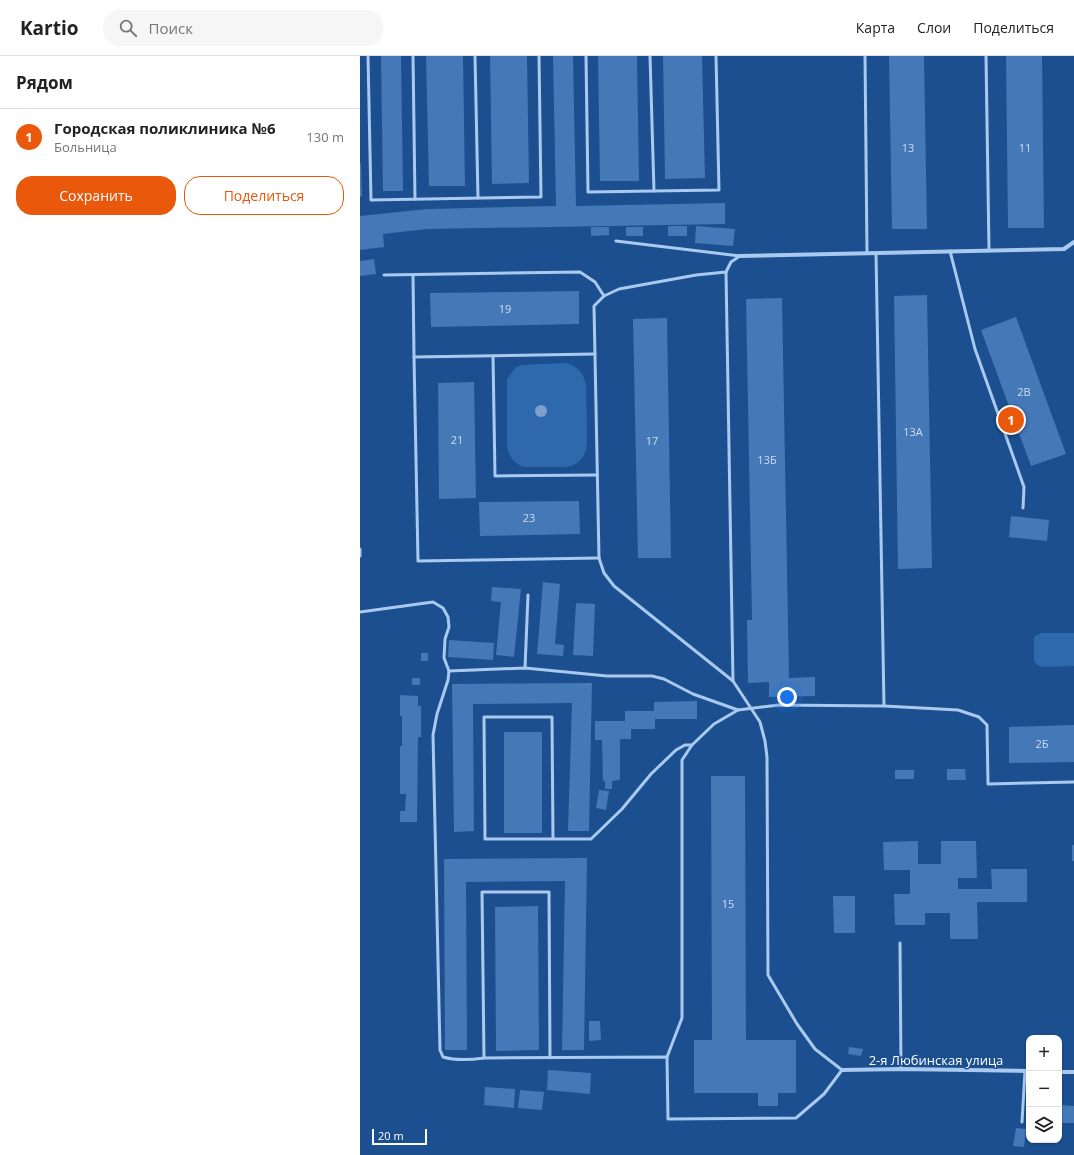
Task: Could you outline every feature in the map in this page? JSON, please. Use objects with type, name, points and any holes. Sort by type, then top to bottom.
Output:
[{"type":"street","points":[[740,256],[1064,249],[1074,242]]},
{"type":"street","name":"2-я Любинская улица","points":[[842,1070],[901,1069],[1026,1071]]},
{"type":"street","points":[[1062,1072],[1074,1072]]},
{"type":"lane","points":[[368,56],[371,200],[541,197],[539,56]]},
{"type":"lane","points":[[413,56],[415,199]]},
{"type":"lane","points":[[475,56],[478,198]]},
{"type":"lane","points":[[586,56],[588,192],[719,190],[716,56]]},
{"type":"lane","points":[[650,56],[654,191]]},
{"type":"lane","points":[[865,56],[867,253]]},
{"type":"lane","points":[[986,56],[989,250]]},
{"type":"lane","points":[[616,241],[740,256]]},
{"type":"lane","points":[[950,251],[975,349],[1024,487],[1023,508]]},
{"type":"lane","points":[[876,253],[884,706]]},
{"type":"lane","points":[[733,681],[726,272],[731,262],[740,256]]},
{"type":"lane","points":[[384,275],[580,272],[595,282],[604,296]]},
{"type":"lane","points":[[726,272],[696,275],[619,289],[604,296],[594,306],[599,558],[604,573],[614,586],[733,681],[760,722],[765,741],[767,758],[768,975],[796,1024],[815,1049],[842,1070],[824,1094],[796,1118],[668,1119],[667,1057],[682,1018],[682,760],[692,745],[714,724],[738,710]]},
{"type":"lane","points":[[413,274],[418,561],[599,558]]},
{"type":"lane","points":[[414,357],[595,354]]},
{"type":"lane","points":[[493,356],[495,476],[597,475]]},
{"type":"lane","points":[[360,550],[360,556]]},
{"type":"lane","points":[[525,668],[528,595]]},
{"type":"lane","points":[[360,612],[433,602],[443,608],[448,617],[444,658],[449,671],[448,680],[432,735],[440,1050],[443,1057],[467,1060],[484,1058],[550,1057],[667,1057]]},
{"type":"lane","points":[[449,671],[525,668],[607,676],[652,676],[664,679],[693,694],[738,710],[779,705],[884,706],[958,710],[979,717],[987,725],[988,784],[1074,782]]},
{"type":"lane","points":[[553,839],[552,717],[484,717],[485,839],[553,839],[591,839],[622,809],[651,774],[676,750],[685,745],[692,745]]},
{"type":"lane","points":[[484,1058],[482,892],[549,892],[550,1057]]},
{"type":"lane","points":[[900,943],[901,1069]]},
{"type":"lane","points":[[1022,1122],[1026,1081]]},
{"type":"shaded area","points":[[564,363],[572,365],[579,370],[586,385],[587,444],[585,453],[578,463],[571,466],[523,467],[512,459],[507,446],[507,379],[515,368],[521,365]]},
{"type":"shaded area","points":[[1041,633],[1074,633],[1074,666],[1041,667],[1034,662],[1034,637]]},
{"type":"building","points":[[381,56],[401,56],[403,191],[383,191]]},
{"type":"building","points":[[426,56],[463,56],[465,186],[429,186]]},
{"type":"building","points":[[490,56],[527,56],[529,183],[492,184]]},
{"type":"building","points":[[553,56],[573,56],[576,206],[725,203],[725,224],[427,229],[383,234],[384,247],[360,250],[360,216],[427,209],[556,206]]},
{"type":"building","points":[[598,56],[637,56],[639,181],[600,181]]},
{"type":"building","points":[[663,56],[702,56],[705,178],[665,179]]},
{"type":"building","points":[[889,56],[924,56],[927,229],[892,229]]},
{"type":"building","points":[[1006,56],[1042,56],[1044,228],[1008,228]]},
{"type":"building","points":[[360,163],[362,196],[360,197]]},
{"type":"building","points":[[668,226],[687,226],[687,236],[668,236]]},
{"type":"building","points":[[696,226],[735,229],[733,246],[695,243]]},
{"type":"building","points":[[591,227],[609,227],[609,235],[591,236]]},
{"type":"building","points":[[626,227],[643,227],[643,236],[626,236]]},
{"type":"building","points":[[374,259],[376,274],[360,276],[360,261]]},
{"type":"building","points":[[579,291],[579,324],[431,327],[430,293]]},
{"type":"building","points":[[927,295],[932,568],[898,569],[894,296]]},
{"type":"building","points":[[782,298],[789,678],[815,677],[815,696],[769,697],[769,682],[748,683],[747,620],[752,620],[746,299]]},
{"type":"building","points":[[1016,317],[1066,454],[1031,466],[981,330]]},
{"type":"building","points":[[667,318],[671,558],[638,558],[633,319]]},
{"type":"building","points":[[474,382],[476,498],[439,499],[438,383]]},
{"type":"building","points":[[579,501],[580,534],[480,536],[479,502]]},
{"type":"building","points":[[1011,516],[1049,520],[1047,541],[1009,537]]},
{"type":"building","points":[[543,582],[560,584],[555,644],[564,645],[563,656],[537,654]]},
{"type":"building","points":[[492,587],[521,589],[514,657],[496,655],[501,602],[491,601]]},
{"type":"building","points":[[576,603],[595,604],[593,656],[573,655]]},
{"type":"building","points":[[449,640],[494,643],[493,660],[448,657]]},
{"type":"building","points":[[421,653],[428,653],[428,661],[421,661]]},
{"type":"building","points":[[412,678],[420,678],[420,685],[412,685]]},
{"type":"building","points":[[592,683],[589,831],[568,831],[572,703],[473,704],[474,831],[454,832],[452,684]]},
{"type":"building","points":[[400,695],[418,696],[418,706],[421,706],[421,737],[418,737],[417,822],[400,822],[400,811],[405,811],[406,794],[400,794],[400,746],[402,746],[402,716],[400,716]]},
{"type":"building","points":[[697,701],[697,719],[655,719],[655,729],[631,729],[631,739],[620,739],[620,780],[612,781],[612,789],[605,789],[605,781],[603,781],[602,740],[595,740],[595,721],[625,721],[625,711],[654,711],[654,702]]},
{"type":"building","points":[[1074,725],[1074,762],[1009,763],[1009,727]]},
{"type":"building","points":[[504,732],[542,732],[542,833],[504,833]]},
{"type":"building","points":[[947,769],[965,769],[966,780],[947,780]]},
{"type":"building","points":[[895,770],[914,770],[914,779],[895,779]]},
{"type":"building","points":[[711,776],[745,776],[746,1040],[796,1040],[796,1093],[778,1093],[778,1106],[758,1106],[758,1093],[694,1093],[694,1040],[712,1040]]},
{"type":"building","points":[[599,790],[609,791],[606,810],[596,808]]},
{"type":"building","points":[[918,841],[918,864],[941,864],[941,841],[976,841],[977,878],[958,878],[958,889],[992,889],[991,869],[1027,869],[1027,902],[977,902],[978,939],[950,939],[950,913],[925,913],[925,925],[895,925],[894,894],[910,894],[910,870],[884,870],[883,842]]},
{"type":"building","points":[[1072,845],[1074,845],[1074,861],[1072,861]]},
{"type":"building","points":[[587,858],[584,1050],[562,1050],[565,881],[466,882],[467,1050],[445,1050],[444,859]]},
{"type":"building","points":[[833,896],[855,896],[855,933],[834,933]]},
{"type":"building","points":[[538,906],[539,1050],[496,1051],[495,907]]},
{"type":"building","points":[[589,1021],[600,1021],[601,1040],[589,1041]]},
{"type":"building","points":[[849,1047],[863,1049],[861,1056],[848,1054]]},
{"type":"building","points":[[548,1070],[591,1073],[590,1094],[547,1090]]},
{"type":"building","points":[[485,1087],[515,1089],[514,1108],[484,1105]]},
{"type":"building","points":[[520,1090],[544,1092],[542,1110],[518,1108]]},
{"type":"building","points":[[1062,1105],[1074,1106],[1074,1123],[1062,1123]]},
{"type":"building","points":[[1016,1128],[1026,1129],[1024,1147],[1013,1146]]},
{"type":"place","name":"Городская поликлиника №6","points":[[1011,420]]}]
